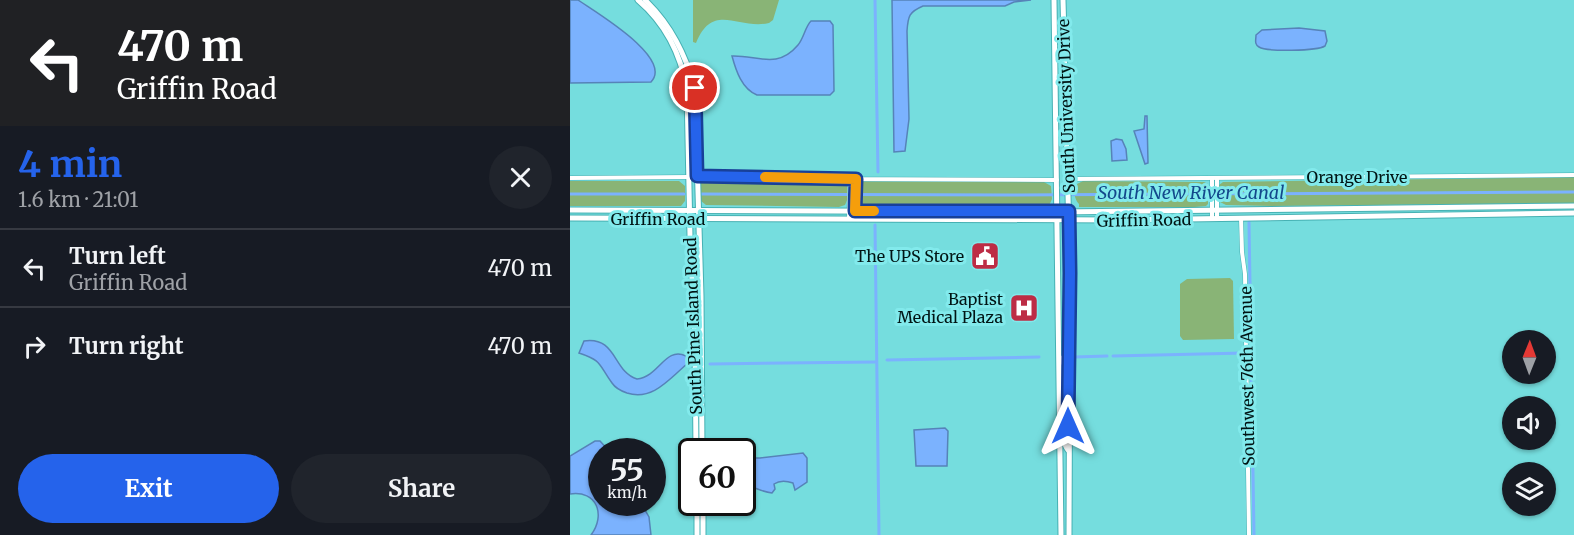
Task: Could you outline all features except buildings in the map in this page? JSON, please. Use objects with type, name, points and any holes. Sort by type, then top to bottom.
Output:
[{"type":"main road","name":"South Pine Island Road","points":[[638,0],[662,25],[670,40],[684,72],[687,93],[699,438]]},
{"type":"main road","name":"South Pine Island Road","points":[[645,0],[658,12],[674,36],[689,68],[695,92],[701,296],[699,438]]},
{"type":"main road","name":"South University Drive","points":[[1054,0],[1061,521],[1065,535]]},
{"type":"main road","name":"South University Drive","points":[[1063,0],[1069,179],[1068,450],[1065,535]]},
{"type":"main road","points":[[687,93],[695,92]]},
{"type":"main road","name":"Griffin Road","points":[[570,210],[697,207],[1058,212],[1574,206]]},
{"type":"main road","points":[[1304,216],[1310,208]]},
{"type":"main road","points":[[1314,216],[1323,208]]},
{"type":"main road","points":[[881,220],[886,214],[896,211]]},
{"type":"main road","name":"Griffin Road","points":[[570,218],[1069,220],[1574,213]]},
{"type":"main road","points":[[1059,301],[1066,304],[1066,335],[1069,347]]},
{"type":"main road","points":[[1059,357],[1064,364],[1064,398],[1068,403]]},
{"type":"main road","points":[[1059,392],[1064,411],[1065,445],[1068,450]]},
{"type":"main road","points":[[697,516],[697,535]]},
{"type":"main road","points":[[703,516],[703,535]]},
{"type":"street","name":"Orange Drive","points":[[1069,179],[1574,175]]},
{"type":"street","points":[[697,176],[853,182],[1058,180]]},
{"type":"street","points":[[570,178],[689,177]]},
{"type":"street","points":[[1214,179],[1215,219]]},
{"type":"street","points":[[852,219],[853,182]]},
{"type":"street","name":"Southwest 76th Avenue","points":[[1241,218],[1245,274],[1249,535]]},
{"type":"green space","points":[[693,0],[779,0],[773,20],[769,23],[718,20],[710,23],[703,30],[696,43],[693,42]]},
{"type":"green space","points":[[1574,177],[1574,203],[1226,205],[1220,202],[1219,185],[1223,182]]},
{"type":"green space","points":[[706,180],[843,182],[847,185],[848,198],[845,205],[839,207],[706,205],[701,201],[700,183]]},
{"type":"green space","points":[[570,181],[679,181],[685,186],[685,201],[681,206],[570,206]]},
{"type":"green space","points":[[863,181],[1044,182],[1051,186],[1052,199],[1046,208],[866,206],[858,198],[858,186]]},
{"type":"green space","points":[[1083,181],[1204,182],[1208,184],[1208,204],[1195,207],[1079,207],[1075,189],[1077,184]]},
{"type":"green space","points":[[1230,278],[1233,281],[1234,339],[1183,340],[1180,336],[1180,284],[1187,279]]},
{"type":"water","points":[[570,0],[578,0],[630,36],[652,61],[655,72],[651,82],[570,83]]},
{"type":"water","points":[[892,0],[1031,0],[1014,2],[1005,6],[923,6],[912,13],[907,31],[909,119],[905,151],[894,152]]},
{"type":"water","points":[[811,21],[830,21],[833,25],[834,91],[830,95],[757,95],[747,88],[732,56],[766,60],[782,57],[798,45]]},
{"type":"water","points":[[1299,28],[1325,31],[1327,41],[1325,46],[1303,50],[1281,50],[1264,49],[1257,46],[1256,35],[1262,30]]},
{"type":"water","points":[[1145,116],[1147,116],[1148,163],[1145,164],[1134,131],[1144,129]]},
{"type":"water","points":[[1122,140],[1127,160],[1112,161],[1111,141]]},
{"type":"water","points":[[584,341],[603,344],[623,369],[637,379],[651,373],[673,355],[686,356],[687,364],[653,391],[636,395],[627,393],[615,387],[596,361],[579,353]]},
{"type":"water","points":[[945,428],[948,431],[947,466],[916,466],[914,430]]},
{"type":"water","points":[[588,445],[588,497],[570,494],[570,456]]},
{"type":"water","points":[[803,453],[807,458],[807,482],[795,490],[793,483],[779,482],[774,484],[775,489],[772,493],[756,489],[756,458]]},
{"type":"water","points":[[598,516],[648,516],[651,535],[591,535]]},
{"type":"waterway","points":[[875,0],[878,172]]},
{"type":"waterway","name":"South New River Canal","points":[[701,194],[1574,192]]},
{"type":"waterway","name":"South New River Canal","points":[[570,194],[684,194]]},
{"type":"waterway","points":[[1249,222],[1254,535]]},
{"type":"waterway","points":[[875,225],[879,535]]},
{"type":"waterway","points":[[1113,356],[1245,353]]},
{"type":"waterway","points":[[1075,357],[1107,356]]},
{"type":"waterway","points":[[887,360],[1039,357]]},
{"type":"waterway","points":[[710,364],[876,362]]},
{"type":"slow traffic","points":[[765,177],[856,179],[855,211],[874,211]]},
{"type":"place","name":"The UPS Store","points":[[985,256]]},
{"type":"place","name":"Baptist Medical Plaza","points":[[1024,308]]},
{"type":"route","points":[[695,88],[697,176],[856,179],[855,211],[1069,211],[1068,426]]}]
